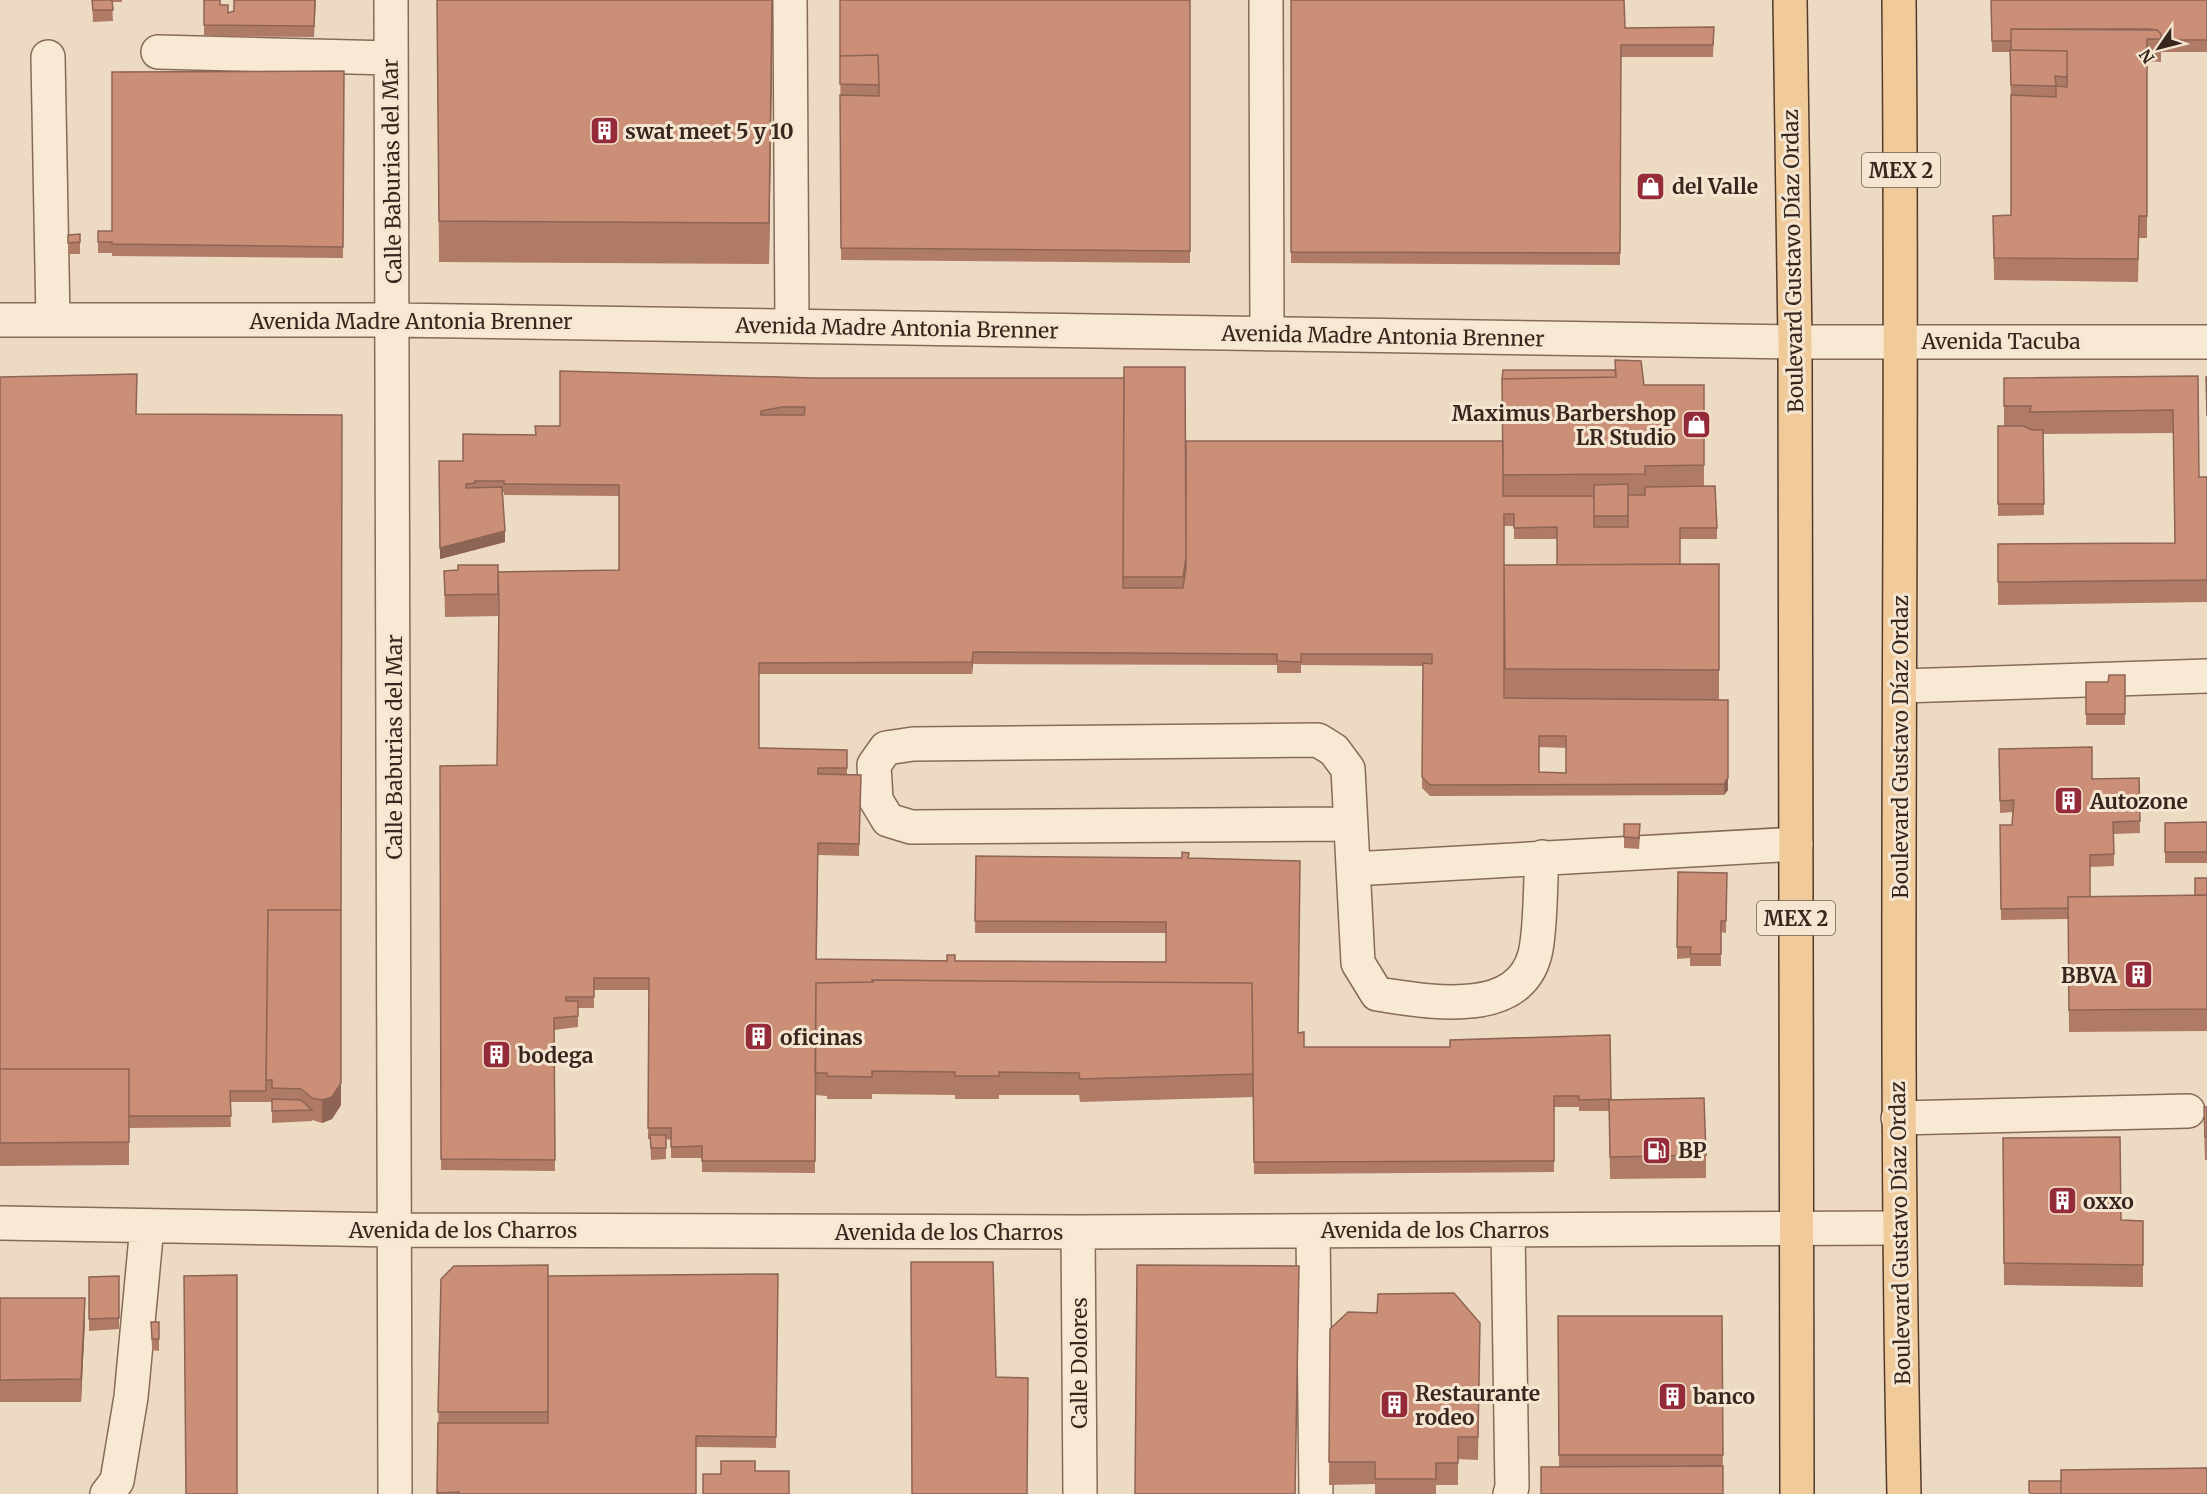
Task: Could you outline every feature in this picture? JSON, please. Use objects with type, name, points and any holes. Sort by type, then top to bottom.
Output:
[{"type":"main road","name":"Boulevard Gustavo Díaz Ordaz","points":[[1791,0],[1795,342],[1797,1494]]},
{"type":"main road","name":"Boulevard Gustavo Díaz Ordaz","points":[[1899,0],[1902,340],[1899,1228],[1904,1494]]},
{"type":"street","name":"Calle Baburias del Mar","points":[[391,0],[395,1494]]},
{"type":"street","points":[[790,0],[792,326]]},
{"type":"street","points":[[1266,0],[1267,334]]},
{"type":"street","points":[[158,52],[391,58]]},
{"type":"street","points":[[48,57],[53,320]]},
{"type":"street","name":"Avenida Madre Antonia Brenner","points":[[0,320],[393,320],[1795,342]]},
{"type":"street","name":"Avenida Tacuba","points":[[1795,342],[1902,340],[2207,342]]},
{"type":"street","points":[[1901,686],[2207,675]]},
{"type":"street","points":[[1350,824],[911,827],[888,820],[876,800],[873,765],[886,748],[913,744],[1318,740],[1335,750],[1348,769],[1358,963],[1377,994],[1416,999],[1484,1001],[1517,986],[1535,955],[1542,857]]},
{"type":"street","points":[[1353,869],[1796,844]]},
{"type":"street","points":[[1899,1118],[2188,1110]]},
{"type":"street","name":"Avenida de los Charros","points":[[0,1223],[395,1230],[1078,1232],[1899,1228]]},
{"type":"street","points":[[107,1494],[117,1481],[131,1397],[147,1226]]},
{"type":"street","points":[[1508,1230],[1512,1487],[1510,1494]]},
{"type":"street","points":[[1312,1231],[1316,1494]]},
{"type":"street","name":"Calle Dolores","points":[[1078,1232],[1080,1494]]},
{"type":"building","points":[[92,0],[112,0],[113,10],[93,10]]},
{"type":"building","points":[[204,0],[220,0],[220,5],[228,5],[228,13],[234,11],[234,0],[315,0],[314,26],[204,25]]},
{"type":"building","name":"swat meet 5 y 10","points":[[437,0],[772,0],[769,223],[439,221]]},
{"type":"building","points":[[840,0],[1190,0],[1190,251],[841,248],[840,95],[879,96],[879,85],[878,55],[840,56]]},
{"type":"building","points":[[1291,0],[1624,0],[1625,28],[1714,27],[1713,45],[1621,45],[1620,253],[1291,252]]},
{"type":"building","points":[[1991,0],[2207,0],[2207,40],[2161,40],[2161,34],[2157,30],[2011,29],[2011,41],[1992,41]]},
{"type":"building","points":[[2011,29],[2148,29],[2157,30],[2161,34],[2161,39],[2147,39],[2147,216],[2139,216],[2138,259],[1994,258],[1993,216],[2011,215],[2011,95],[2056,97],[2056,86],[2067,87],[2067,51],[2011,50]]},
{"type":"building","points":[[2010,50],[2067,51],[2067,77],[2055,76],[2056,86],[2011,85]]},
{"type":"building","points":[[878,55],[879,85],[840,84],[840,56]]},
{"type":"building","points":[[344,71],[343,247],[98,242],[98,231],[112,231],[112,72]]},
{"type":"building","points":[[80,234],[80,242],[68,243],[68,235]]},
{"type":"building","points":[[1615,360],[1641,361],[1644,385],[1704,385],[1704,465],[1645,466],[1645,474],[1503,475],[1502,379],[1616,377]]},
{"type":"building","points":[[1124,367],[1185,367],[1186,557],[1183,577],[1123,577]]},
{"type":"building","points":[[1503,370],[1615,370],[1616,377],[1502,379]]},
{"type":"building","points":[[560,371],[813,378],[1124,378],[1123,588],[1183,588],[1186,568],[1186,441],[1503,441],[1503,496],[1594,496],[1594,527],[1628,527],[1628,495],[1645,495],[1645,487],[1715,486],[1717,528],[1680,528],[1680,564],[1557,565],[1557,527],[1514,528],[1514,514],[1504,514],[1504,698],[1728,700],[1728,778],[1724,784],[1430,785],[1422,777],[1423,663],[1432,664],[1432,654],[1301,654],[1301,662],[1277,661],[1277,654],[973,652],[972,662],[759,663],[759,748],[847,750],[847,768],[818,768],[818,774],[861,775],[859,844],[818,843],[816,959],[947,961],[947,955],[955,955],[955,961],[1166,962],[1166,922],[975,921],[976,856],[1182,858],[1182,852],[1189,853],[1188,858],[1300,861],[1298,1033],[1304,1032],[1304,1047],[1450,1047],[1450,1040],[1610,1035],[1611,1099],[1579,1100],[1579,1096],[1554,1096],[1554,1161],[1254,1162],[1252,983],[872,980],[872,982],[816,983],[815,1161],[702,1161],[702,1146],[671,1147],[671,1128],[648,1128],[649,978],[594,978],[594,997],[566,997],[566,1001],[578,1001],[578,1016],[554,1018],[555,1160],[441,1159],[440,766],[497,765],[498,572],[619,570],[619,485],[504,484],[504,481],[475,481],[475,483],[466,484],[466,488],[502,487],[505,531],[440,548],[439,461],[463,461],[463,434],[536,435],[535,426],[560,426]],"holes":[[[782,407],[805,407],[804,415],[761,415],[761,411]],[[1539,736],[1566,736],[1566,773],[1539,772]]]},
{"type":"building","points":[[137,374],[136,414],[342,415],[341,921],[341,910],[268,910],[266,1091],[230,1091],[231,1116],[129,1116],[129,1069],[0,1069],[0,377]]},
{"type":"building","points":[[2198,376],[2199,477],[2207,477],[2207,580],[1998,582],[1998,544],[2175,543],[2173,410],[2030,412],[2031,406],[2004,406],[2004,378]]},
{"type":"building","points":[[1998,426],[2023,426],[2032,430],[2043,430],[2044,504],[1998,504]]},
{"type":"building","points":[[1628,484],[1628,516],[1594,516],[1594,485]]},
{"type":"building","points":[[1719,564],[1719,670],[1505,669],[1504,565]]},
{"type":"building","points":[[458,565],[498,565],[498,594],[445,595],[444,571],[458,570]]},
{"type":"building","points":[[2109,675],[2125,675],[2125,714],[2086,714],[2086,682],[2108,682]]},
{"type":"building","points":[[2092,747],[2092,779],[2139,778],[2140,821],[2113,822],[2114,854],[2090,855],[2090,897],[2068,897],[2068,908],[2001,909],[2000,825],[2012,825],[2014,800],[2000,801],[1999,749]]},
{"type":"building","points":[[2207,822],[2207,852],[2165,852],[2165,823]]},
{"type":"building","points":[[1624,824],[1640,824],[1639,838],[1624,837]]},
{"type":"building","points":[[1678,872],[1727,873],[1726,921],[1721,921],[1721,954],[1690,954],[1691,947],[1677,947]]},
{"type":"building","points":[[2195,878],[2207,878],[2207,895],[2195,895]]},
{"type":"building","name":"BBVA","points":[[2207,895],[2207,1009],[2069,1010],[2068,897]]},
{"type":"building","points":[[268,910],[341,910],[341,1083],[332,1097],[322,1100],[312,1098],[301,1089],[272,1088],[272,1080],[266,1080]]},
{"type":"building","points":[[872,980],[1252,983],[1253,1074],[1080,1079],[1079,1073],[999,1072],[999,1076],[955,1076],[955,1072],[872,1071],[872,1077],[827,1076],[827,1073],[815,1073],[816,983],[873,982]]},
{"type":"building","points":[[0,1069],[129,1069],[129,1142],[0,1143]]},
{"type":"building","points":[[1704,1098],[1706,1155],[1610,1157],[1609,1100]]},
{"type":"building","points":[[272,1099],[301,1100],[312,1110],[272,1111]]},
{"type":"building","points":[[2204,1107],[2207,1107],[2207,1137],[2205,1137]]},
{"type":"building","points":[[650,1135],[666,1135],[666,1148],[651,1148]]},
{"type":"building","name":"oxxo","points":[[2120,1137],[2121,1220],[2143,1221],[2143,1265],[2004,1263],[2003,1138]]},
{"type":"building","points":[[911,1262],[993,1262],[996,1377],[1028,1378],[1027,1494],[912,1494]]},
{"type":"building","points":[[548,1265],[548,1412],[438,1412],[441,1279],[454,1266]]},
{"type":"building","points":[[1137,1265],[1299,1266],[1295,1494],[1135,1494]]},
{"type":"building","points":[[778,1274],[776,1437],[696,1436],[696,1494],[437,1493],[438,1423],[548,1423],[548,1276]]},
{"type":"building","points":[[237,1275],[237,1494],[186,1494],[184,1276]]},
{"type":"building","points":[[119,1276],[119,1318],[89,1319],[89,1277]]},
{"type":"building","name":"Restaurante rodeo","points":[[1454,1293],[1480,1323],[1478,1437],[1458,1437],[1458,1463],[1436,1463],[1436,1479],[1375,1479],[1375,1462],[1329,1462],[1330,1329],[1348,1312],[1377,1313],[1378,1294]]},
{"type":"building","points":[[0,1298],[85,1298],[81,1379],[0,1380]]},
{"type":"building","points":[[1558,1316],[1722,1316],[1723,1455],[1559,1455]]},
{"type":"building","points":[[151,1322],[159,1322],[159,1339],[152,1339]]},
{"type":"building","points":[[721,1461],[755,1461],[755,1471],[789,1471],[789,1494],[703,1494],[703,1474],[721,1474]]},
{"type":"building","points":[[1723,1466],[1723,1494],[1541,1494],[1541,1467]]},
{"type":"building","points":[[2207,1468],[2207,1494],[2061,1494],[2061,1470]]},
{"type":"building","points":[[2029,1481],[2061,1481],[2061,1494],[2031,1494]]},
{"type":"place","name":"swat meet 5 y 10","points":[[604,131]]},
{"type":"place","name":"del Valle","points":[[1651,186]]},
{"type":"place","name":"Maximus Barbershop LR Studio","points":[[1697,425]]},
{"type":"place","name":"Autozone","points":[[2069,801]]},
{"type":"place","name":"BBVA","points":[[2138,975]]},
{"type":"place","name":"oficinas","points":[[759,1037]]},
{"type":"place","name":"bodega","points":[[497,1055]]},
{"type":"place","name":"BP","points":[[1657,1150]]},
{"type":"place","name":"oxxo","points":[[2062,1201]]},
{"type":"place","name":"banco","points":[[1672,1396]]},
{"type":"place","name":"Restaurante rodeo","points":[[1394,1405]]}]
